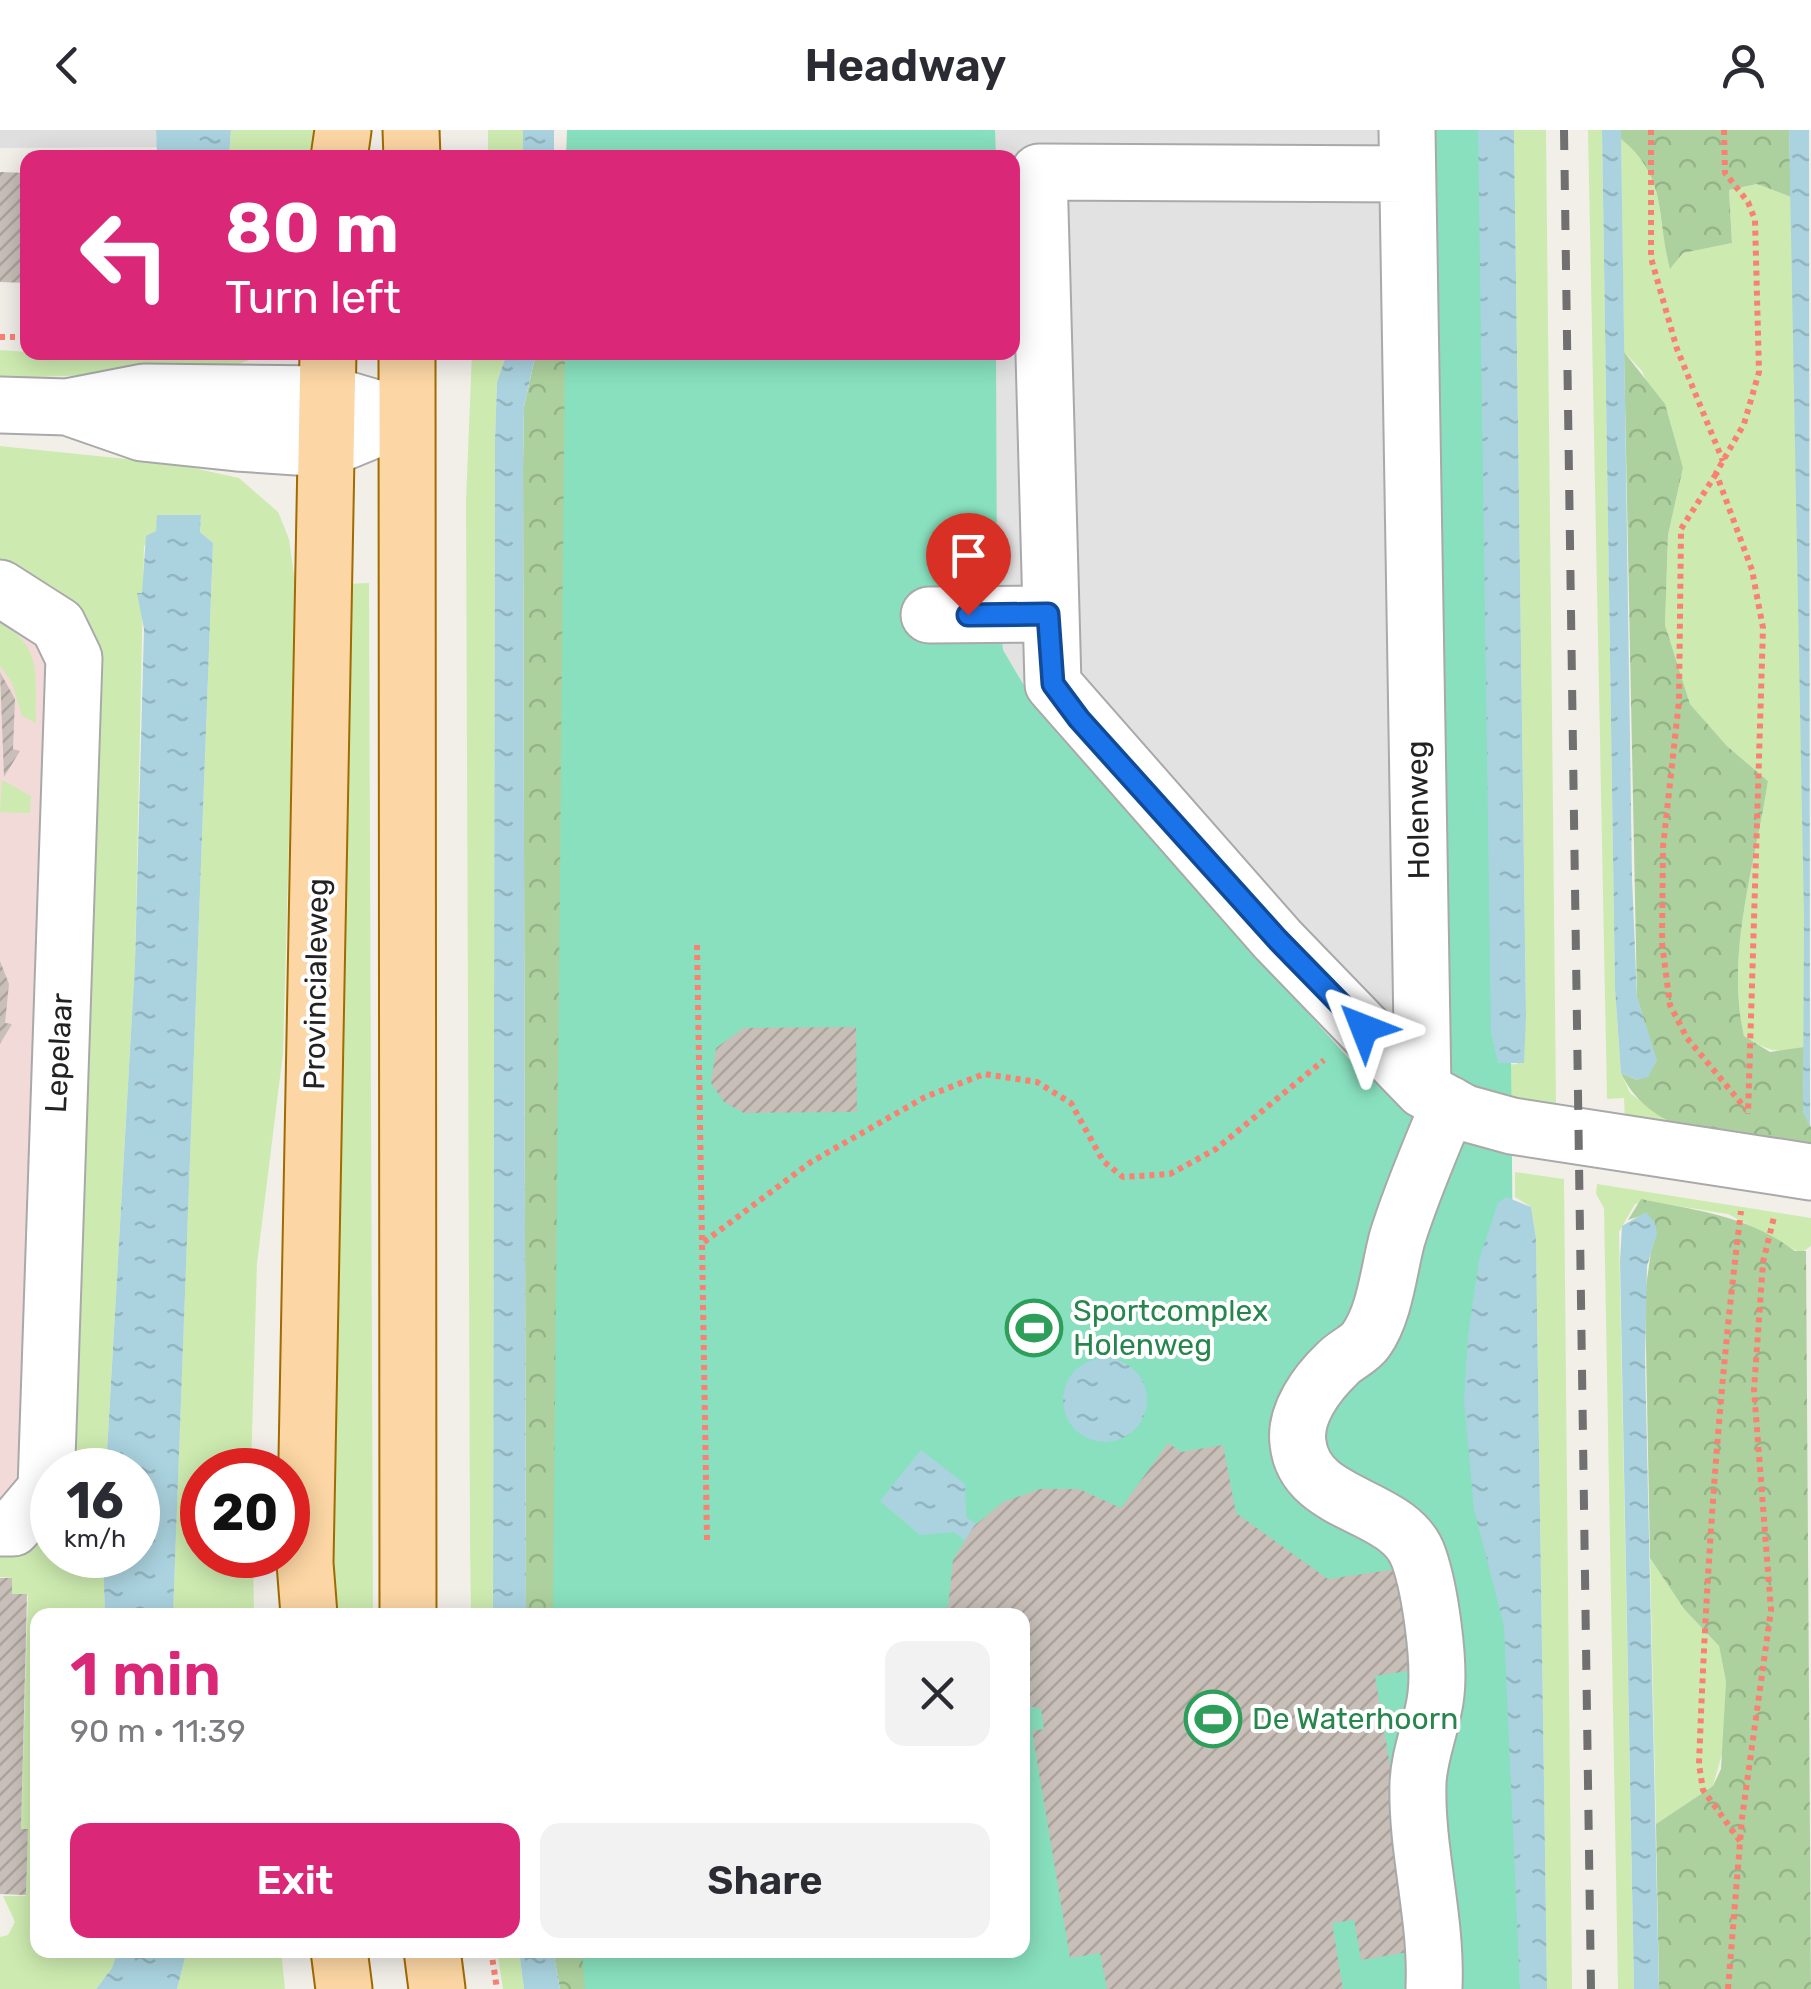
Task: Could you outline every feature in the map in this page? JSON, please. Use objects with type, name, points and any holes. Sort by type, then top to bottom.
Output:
[{"type":"main road","points":[[407,360],[408,1608]]},
{"type":"main road","name":"Provincialeweg","points":[[308,1608],[328,373]]},
{"type":"main road","points":[[339,1958],[344,1989]]},
{"type":"main road","points":[[433,1958],[438,1989]]},
{"type":"street","points":[[1407,152],[1039,172],[1048,614],[1053,684],[1079,719],[1266,927],[1406,1069],[1512,1126],[1772,1153]]},
{"type":"street","name":"Holenweg","points":[[1406,1069],[1407,152]]},
{"type":"street","points":[[0,405],[67,407],[144,392],[328,373],[406,417]]},
{"type":"street","points":[[67,407],[142,433],[327,449],[406,417]]},
{"type":"street","name":"Lepelaar","points":[[0,588],[58,625],[74,658],[46,1489],[13,1528],[0,1528]]},
{"type":"street","points":[[928,616],[1048,614]]},
{"type":"street","points":[[1406,1069],[1411,1198],[1366,1340],[1338,1362],[1312,1394],[1303,1412],[1297,1442],[1313,1476],[1346,1501],[1406,1534],[1419,1557],[1436,1666],[1436,1691],[1418,1782],[1435,1930],[1434,1986]]},
{"type":"path","points":[[1651,130],[1652,258],[1678,350],[1722,461]]},
{"type":"path","points":[[1724,130],[1725,173],[1748,202],[1755,220],[1759,372],[1744,424],[1681,529],[1678,701],[1663,847],[1662,943],[1670,1005],[1687,1038],[1772,1153],[1720,1375],[1706,1562],[1699,1764],[1703,1790],[1740,1840]]},
{"type":"path","points":[[1716,473],[1752,570],[1762,628],[1772,1153],[1754,1390],[1771,1610],[1740,1840],[1728,1989]]},
{"type":"path","points":[[697,945],[707,1540]]},
{"type":"path","points":[[704,1242],[811,1162],[925,1097],[984,1074],[1037,1082],[1071,1103],[1104,1161],[1123,1177],[1170,1174],[1216,1149],[1406,1069]]},
{"type":"path","points":[[492,1958],[496,1989]]},
{"type":"shaded area","points":[[0,130],[156,130],[157,147],[0,148]]},
{"type":"shaded area","points":[[995,130],[1388,130],[1394,1037],[1358,1069],[1042,716],[1003,650],[997,596],[996,360],[1020,360],[1020,150],[996,150]]},
{"type":"shaded area","points":[[0,559],[71,597],[92,631],[106,1448],[30,1448],[30,1550],[0,1551]]},
{"type":"green space","points":[[231,130],[313,130],[312,150],[230,150]]},
{"type":"green space","points":[[488,130],[523,130],[523,150],[488,150]]},
{"type":"green space","name":"Sportcomplex Holenweg","points":[[567,130],[1502,130],[1520,1989],[585,1989],[583,1958],[1030,1958],[1030,1608],[553,1608],[565,360],[1020,360],[1020,150],[566,150]]},
{"type":"green space","points":[[1514,130],[1546,130],[1556,1103],[1560,1112],[1481,1099],[1503,1065],[1517,1064],[1526,1016]]},
{"type":"green space","points":[[1588,130],[1602,130],[1615,989],[1621,1073],[1630,1093],[1676,1128],[1625,1122],[1624,1098],[1607,1099]]},
{"type":"green space","points":[[1621,130],[1789,130],[1791,197],[1757,184],[1729,190],[1732,243],[1683,253],[1670,269],[1653,183],[1647,168],[1621,139]]},
{"type":"green space","points":[[1621,139],[1636,153],[1653,183],[1671,268],[1682,253],[1732,243],[1729,190],[1757,184],[1791,197],[1806,840],[1804,1047],[1786,1051],[1772,1050],[1744,1036],[1739,1005],[1744,908],[1768,781],[1727,746],[1690,704],[1665,625],[1668,535],[1683,468],[1642,371],[1624,352]]},
{"type":"green space","points":[[0,350],[20,351],[20,360],[249,360],[221,371],[0,378]]},
{"type":"green space","points":[[1624,352],[1665,404],[1683,468],[1668,535],[1665,625],[1690,704],[1727,746],[1768,781],[1744,908],[1739,1005],[1744,1036],[1770,1052],[1804,1047],[1803,1111],[1811,1127],[1811,1151],[1730,1140],[1678,1125],[1655,1113],[1636,1096],[1621,1073],[1637,1080],[1656,1060],[1637,998]]},
{"type":"green space","points":[[472,360],[505,360],[497,382],[495,440],[493,1608],[471,1608],[466,500]]},
{"type":"green space","points":[[534,360],[627,360],[636,1608],[526,1608],[524,407]]},
{"type":"green space","points":[[0,446],[175,464],[239,478],[278,512],[289,539],[296,590],[283,1053],[257,1263],[252,1448],[180,1448],[180,1578],[253,1578],[254,1608],[173,1608],[213,543],[200,532],[201,515],[158,515],[156,531],[144,546],[135,962],[107,1448],[71,1448],[94,640],[80,610],[44,581],[0,559]]},
{"type":"green space","points":[[369,583],[373,1608],[327,1608],[345,584]]},
{"type":"green space","points":[[0,623],[31,653],[36,678],[36,723],[22,716],[12,683],[0,666]]},
{"type":"green space","points":[[2,780],[31,796],[30,813],[0,812]]},
{"type":"green space","points":[[1515,1172],[1564,1179],[1572,1989],[1547,1989],[1536,1238],[1531,1207],[1515,1197]]},
{"type":"green space","points":[[1597,1184],[1811,1218],[1811,1246],[1801,1253],[1728,1214],[1653,1202],[1635,1204],[1619,1232],[1634,1989],[1618,1989],[1604,1208],[1596,1194]]},
{"type":"green space","points":[[1641,1199],[1740,1222],[1795,1251],[1806,1251],[1811,1989],[1659,1989],[1656,1824],[1713,1786],[1721,1769],[1726,1682],[1719,1646],[1684,1609],[1650,1558],[1645,1294],[1655,1223],[1646,1214],[1628,1220]]},
{"type":"green space","points":[[30,1544],[30,1578],[104,1578],[105,1608],[30,1608],[30,1958],[115,1958],[96,1989],[0,1989],[0,1937],[8,1935],[15,1922],[3,1896],[26,1896],[28,1829],[21,1829],[28,1595],[11,1594],[12,1578],[0,1577],[0,1548]]},
{"type":"green space","points":[[1650,1558],[1684,1609],[1719,1646],[1726,1682],[1725,1743],[1713,1786],[1656,1824]]},
{"type":"green space","points":[[185,1958],[282,1958],[285,1989],[177,1989]]},
{"type":"green space","points":[[498,1958],[520,1958],[524,1989],[503,1989]]},
{"type":"green space","points":[[554,1958],[632,1958],[634,1989],[560,1989]]},
{"type":"water","points":[[156,130],[231,130],[230,150],[157,150]]},
{"type":"water","points":[[523,130],[554,130],[554,150],[523,150]]},
{"type":"water","points":[[1478,130],[1514,130],[1524,1063],[1498,1063],[1491,1033]]},
{"type":"water","points":[[1602,130],[1621,130],[1632,877],[1637,998],[1657,1060],[1648,1077],[1637,1080],[1621,1073],[1615,989]]},
{"type":"water","points":[[1789,130],[1809,130],[1810,1127],[1803,1111],[1804,918]]},
{"type":"water","points":[[505,360],[534,360],[524,407],[523,464],[526,1608],[493,1608],[497,382]]},
{"type":"water","points":[[157,515],[201,515],[200,532],[213,543],[173,1608],[105,1608],[104,1578],[160,1578],[160,1448],[107,1448],[135,962],[144,629],[137,593],[142,593],[146,536],[156,531]]},
{"type":"water","points":[[1506,1197],[1531,1207],[1536,1238],[1547,1989],[1520,1989],[1504,1626],[1474,1509],[1464,1400],[1479,1260],[1498,1203]]},
{"type":"water","points":[[1646,1212],[1655,1223],[1657,1234],[1647,1266],[1645,1358],[1659,1989],[1634,1989],[1620,1261],[1622,1226]]},
{"type":"water","points":[[1097,1358],[1113,1358],[1129,1365],[1140,1376],[1147,1400],[1144,1416],[1135,1430],[1113,1442],[1097,1442],[1081,1435],[1070,1424],[1063,1408],[1063,1392],[1070,1376],[1081,1365]]},
{"type":"water","points":[[921,1450],[965,1484],[966,1517],[976,1524],[965,1540],[954,1532],[920,1535],[880,1501]]},
{"type":"water","points":[[115,1958],[185,1958],[177,1989],[96,1989]]},
{"type":"water","points":[[520,1958],[554,1958],[560,1989],[524,1989]]},
{"type":"building","points":[[0,172],[20,173],[20,283],[0,282]]},
{"type":"building","points":[[0,672],[15,699],[13,749],[20,751],[4,777]]},
{"type":"building","points":[[0,961],[9,984],[5,1023],[12,1024],[0,1044]]},
{"type":"building","points":[[856,1027],[857,1112],[744,1113],[724,1102],[711,1083],[716,1048],[744,1028]]},
{"type":"building","name":"De Waterhoorn","points":[[1168,1443],[1181,1452],[1223,1445],[1236,1513],[1328,1579],[1397,1569],[1414,1670],[1375,1676],[1421,1950],[1361,1960],[1354,1920],[1332,1923],[1343,1989],[1107,1989],[1100,1953],[1070,1958],[1032,1731],[1044,1729],[1041,1709],[1030,1706],[1030,1608],[944,1608],[948,1607],[953,1560],[974,1526],[1003,1502],[1040,1489],[1079,1489],[1121,1508]]},
{"type":"building","points":[[0,1578],[12,1578],[12,1594],[27,1594],[21,1829],[28,1829],[26,1895],[0,1894]]},
{"type":"railway","points":[[1564,130],[1591,1989]]},
{"type":"place","name":"Sportcomplex Holenweg","points":[[1034,1328]]},
{"type":"place","name":"De Waterhoorn","points":[[1213,1719]]},
{"type":"route","points":[[968,615],[1048,614],[1053,684],[1079,719],[1278,940],[1364,1028]]}]
